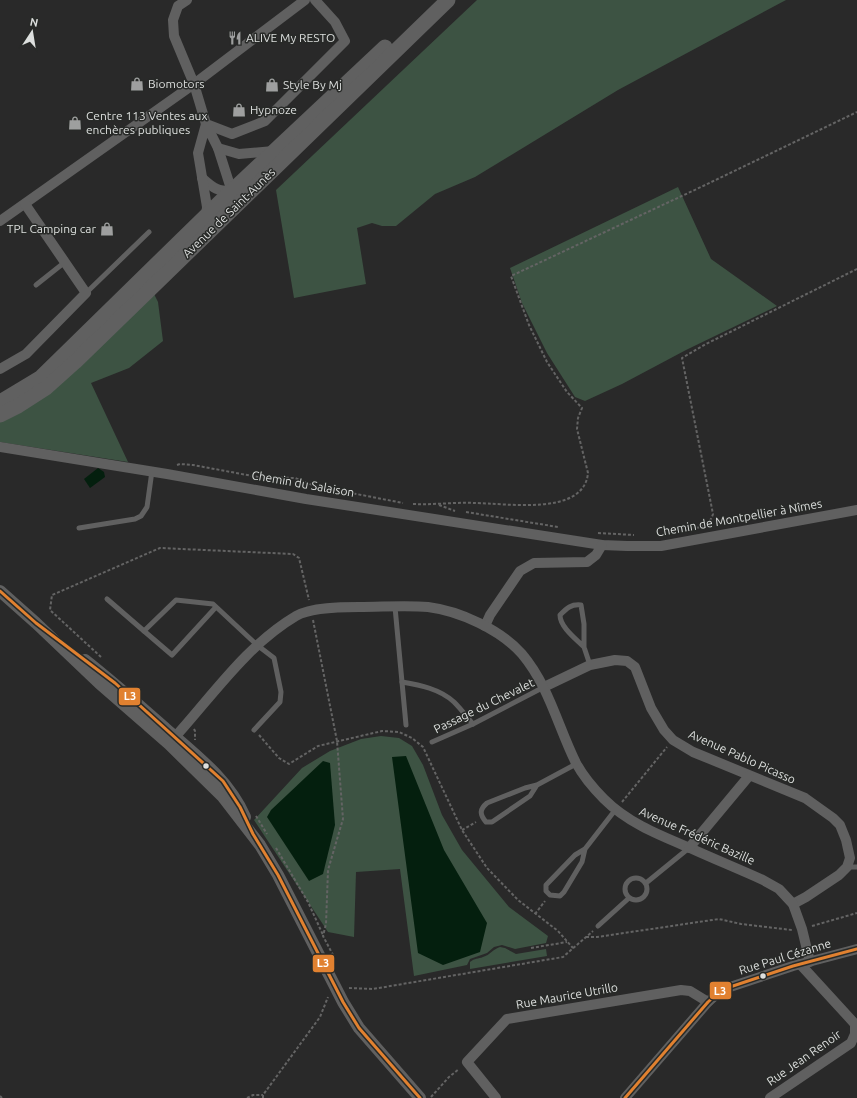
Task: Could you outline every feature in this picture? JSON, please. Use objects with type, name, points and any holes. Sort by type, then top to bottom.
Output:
[{"type":"main road","name":"Avenue de Saint-Aunès","points":[[0,402],[40,378],[232,191],[436,0]]},
{"type":"main road","name":"Avenue de Saint-Aunès","points":[[0,415],[18,406],[46,388],[252,191],[448,0]]},
{"type":"street","points":[[187,0],[178,6],[173,20],[174,36],[194,84],[206,124],[218,148],[236,206]]},
{"type":"street","points":[[0,221],[194,84],[305,0]]},
{"type":"street","points":[[206,124],[232,134],[265,121],[345,41],[336,22],[315,0]]},
{"type":"street","points":[[206,124],[198,153],[207,206],[206,216]]},
{"type":"street","points":[[218,148],[239,154],[274,151]]},
{"type":"street","points":[[202,178],[215,189],[225,191],[252,191]]},
{"type":"street","points":[[0,369],[26,354],[86,293],[25,204]]},
{"type":"street","name":"Chemin du Salaison","points":[[0,447],[152,471],[306,499],[602,545]]},
{"type":"street","name":"Chemin de Montpellier à Nîmes","points":[[602,545],[661,546],[857,510]]},
{"type":"street","points":[[485,626],[490,615],[520,571],[534,563],[587,562],[596,554],[602,545]]},
{"type":"street","points":[[0,591],[36,623],[115,683],[172,741],[207,766],[223,781],[240,807],[253,834],[278,876],[343,1002],[359,1028],[420,1098]]},
{"type":"street","name":"Avenue Frédéric Bazille","points":[[172,741],[241,661],[276,628],[298,614],[311,610],[344,607],[395,606],[428,607],[456,614],[485,626],[511,643],[534,669],[544,687],[576,764],[603,799],[634,824],[763,880],[779,889],[793,904],[802,929],[810,962]]},
{"type":"street","name":"Avenue Pablo Picasso","points":[[544,687],[590,665],[615,660],[627,661],[636,667],[651,708],[664,730],[673,740],[693,752],[805,798],[833,818],[840,825],[846,840],[852,867],[793,904]]},
{"type":"street","points":[[689,848],[749,776]]},
{"type":"street","name":"Rue Paul Cézanne","points":[[628,1097],[708,1002],[721,990],[800,964],[857,949]]},
{"type":"street","name":"Rue Jean Renoir","points":[[770,1098],[851,1043],[855,1034],[855,1024],[800,964]]},
{"type":"street","name":"Rue Maurice Utrillo","points":[[467,1062],[507,1019],[681,990],[690,991],[708,1002]]},
{"type":"street","points":[[467,1062],[496,1098]]},
{"type":"lane","points":[[86,293],[149,232]]},
{"type":"lane","points":[[36,285],[65,262]]},
{"type":"lane","points":[[79,528],[135,519],[141,516],[147,507],[152,471]]},
{"type":"lane","points":[[107,599],[172,655],[216,607]]},
{"type":"lane","points":[[144,631],[176,600],[213,604],[257,645],[274,658],[281,692],[280,702],[254,730]]},
{"type":"lane","points":[[584,647],[560,620],[560,614],[568,606],[575,604],[581,605],[584,624],[584,647],[590,665]]},
{"type":"lane","points":[[395,606],[406,726]]},
{"type":"lane","points":[[402,682],[419,685],[438,692],[453,701],[473,724]]},
{"type":"lane","name":"Passage du Chevalet","points":[[432,742],[473,724],[544,687]]},
{"type":"lane","points":[[537,785],[530,796],[492,822],[486,822],[482,818],[482,807],[488,803],[525,788],[537,785],[576,764]]},
{"type":"lane","points":[[585,849],[582,862],[564,892],[560,896],[550,895],[546,891],[546,885],[575,856],[585,849],[616,809]]},
{"type":"lane","points":[[646,883],[689,848]]},
{"type":"lane","points":[[640,878],[646,883],[647,891],[644,898],[636,901],[629,898],[624,889],[625,885],[629,879],[640,878]]},
{"type":"lane","points":[[598,926],[629,898]]},
{"type":"path","points":[[411,504],[552,504],[565,501],[575,495],[583,489],[588,479],[588,473],[577,429],[578,418],[582,408],[567,392],[547,362],[529,325],[511,276],[857,112]]},
{"type":"path","points":[[687,530],[705,525],[711,521],[713,514],[682,358],[706,344],[857,269]]},
{"type":"path","points":[[167,474],[170,469],[180,464],[193,465],[258,477],[295,478],[315,486],[403,502]]},
{"type":"path","points":[[438,505],[455,511],[561,527]]},
{"type":"path","points":[[596,533],[635,535]]},
{"type":"path","points":[[50,610],[52,594],[160,548],[293,554],[299,558],[338,741],[343,819],[328,870],[326,924],[323,936],[334,957]]},
{"type":"path","points":[[254,730],[279,758],[289,764],[318,746],[382,731],[399,732],[412,738],[422,746],[462,830],[487,868],[518,900],[558,932],[573,948]]},
{"type":"path","points":[[616,809],[673,740]]},
{"type":"path","points":[[462,830],[482,818]]},
{"type":"path","points":[[535,914],[550,895]]},
{"type":"path","points":[[808,927],[857,913]]},
{"type":"path","points":[[349,988],[373,989],[563,957],[585,937],[597,937],[719,919],[741,924],[796,931]]},
{"type":"path","points":[[531,948],[567,942]]},
{"type":"path","points":[[343,1002],[350,993],[346,982]]},
{"type":"path","points":[[246,1098],[253,1095],[263,1097],[320,1017],[334,983]]},
{"type":"path","points":[[431,1098],[449,1077],[467,1062]]},
{"type":"shaded area","points":[[477,0],[786,0],[618,90],[475,177],[435,194],[396,226],[382,226],[372,223],[357,228],[366,284],[294,298],[276,190]]},
{"type":"shaded area","points":[[678,187],[711,259],[777,306],[585,401],[575,397],[547,353],[522,303],[510,268]]},
{"type":"shaded area","points":[[154,294],[158,302],[163,341],[129,368],[91,383],[128,462],[0,442],[0,419]]},
{"type":"shaded area","points":[[98,468],[104,472],[105,477],[90,488],[84,479]]},
{"type":"shaded area","points":[[381,736],[399,738],[412,746],[423,765],[442,815],[462,850],[509,907],[548,936],[546,943],[515,949],[502,945],[494,947],[487,953],[470,959],[467,965],[414,976],[400,869],[356,872],[354,937],[328,932],[254,820],[302,768],[330,751],[361,739]]},
{"type":"shaded area","points":[[406,756],[444,850],[487,923],[480,952],[443,965],[418,953],[392,757]]},
{"type":"shaded area","points":[[323,761],[330,763],[335,825],[323,874],[309,881],[267,817],[271,810]]},
{"type":"shaded area","points":[[500,947],[516,954],[546,949],[547,956],[470,969],[470,962],[485,956]]},
{"type":"transit line","name":"L3","points":[[0,591],[36,623],[115,683],[223,781],[240,807],[253,834],[278,875],[343,1002],[359,1028],[420,1098]]},
{"type":"transit line","name":"L3","points":[[625,1098],[708,1002],[721,990],[793,966],[857,949]]},
{"type":"place","name":"ALIVE My RESTO","points":[[235,38]]},
{"type":"place","name":"Biomotors","points":[[137,84]]},
{"type":"place","name":"Style By Mj","points":[[272,85]]},
{"type":"place","name":"Hypnoze","points":[[239,110]]},
{"type":"place","name":"Centre 113 Ventes aux enchères publiques","points":[[75,123]]},
{"type":"place","name":"TPL Camping car","points":[[107,229]]}]
